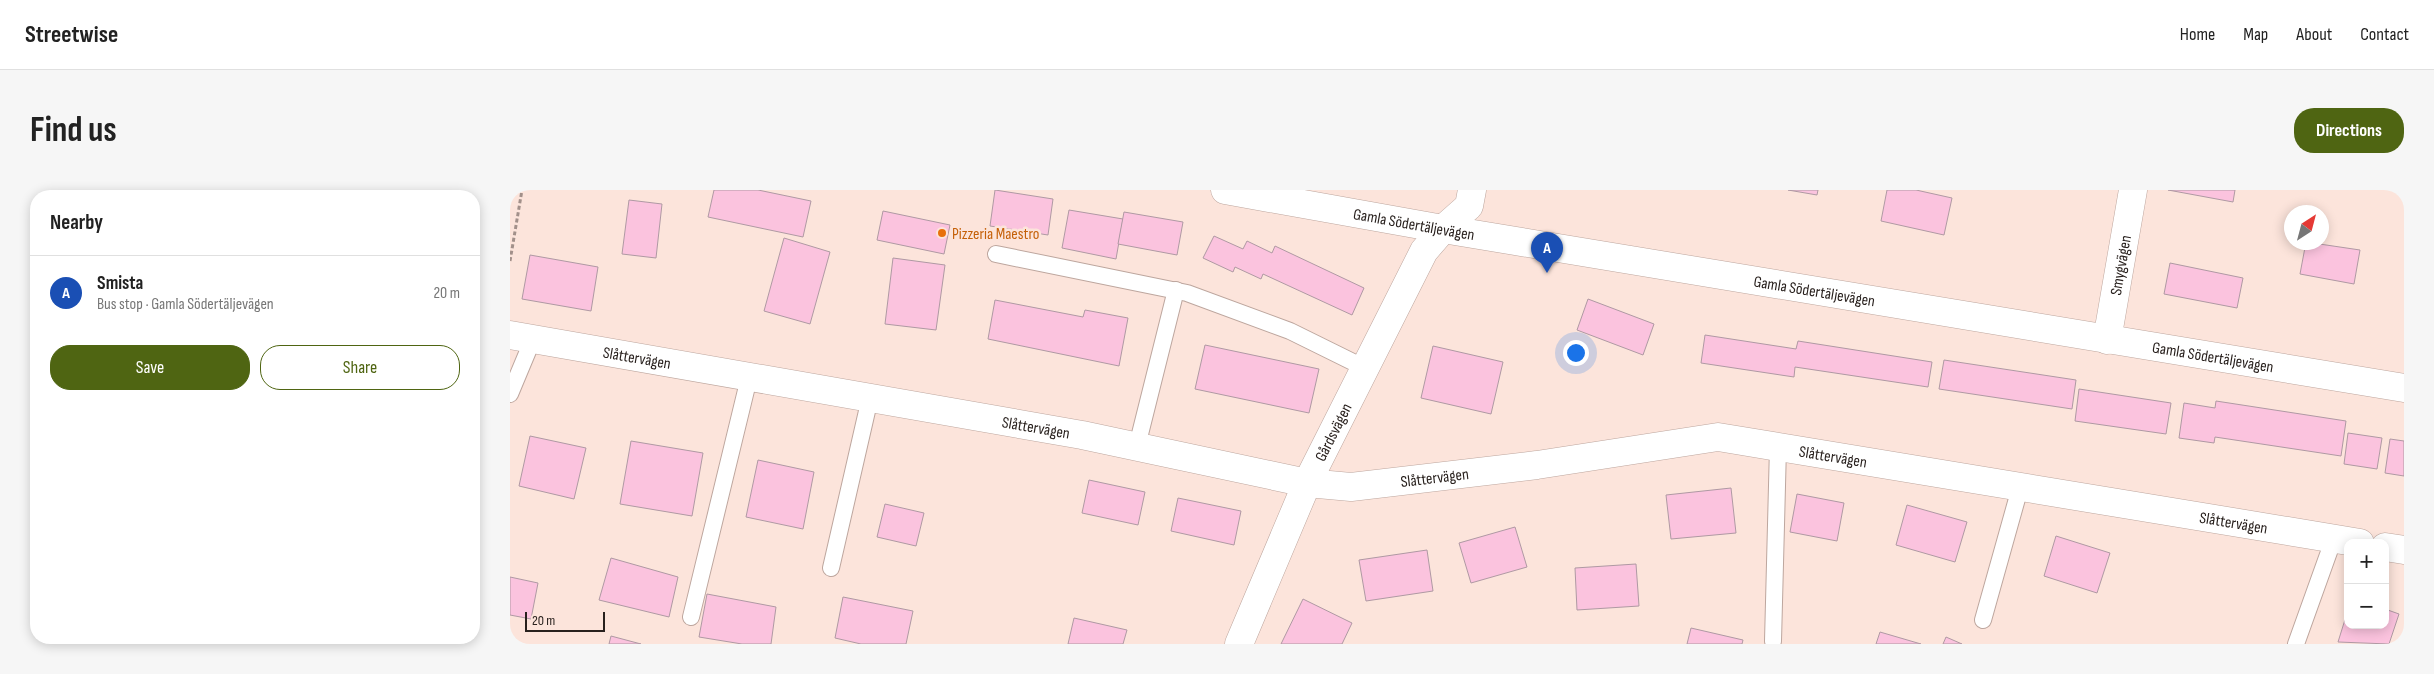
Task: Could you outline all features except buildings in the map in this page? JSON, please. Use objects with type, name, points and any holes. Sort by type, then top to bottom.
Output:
[{"type":"street","name":"Gamla Södertäljevägen","points":[[1225,190],[1443,229],[2404,388]]},
{"type":"street","name":"Gårdsvägen","points":[[1239,644],[1306,483],[1424,251],[1443,229],[1469,206],[1472,190]]},
{"type":"street","name":"Smygvägen","points":[[2107,340],[2134,190]]},
{"type":"street","name":"Slåttervägen","points":[[522,337],[1137,446],[1306,483],[1351,487],[1537,465],[1718,437],[2344,540]]},
{"type":"street","points":[[2389,548],[2404,550]]},
{"type":"lane","points":[[996,254],[1176,290],[1290,331],[1365,368]]},
{"type":"lane","points":[[1137,446],[1176,290]]},
{"type":"lane","points":[[510,394],[522,337]]},
{"type":"lane","points":[[691,617],[749,378]]},
{"type":"lane","points":[[830,568],[870,398]]},
{"type":"lane","points":[[1773,641],[1778,447]]},
{"type":"lane","points":[[1983,620],[2020,488]]},
{"type":"lane","points":[[2296,644],[2334,538]]},
{"type":"path","points":[[510,261],[522,190]]},
{"type":"place","name":"Pizzeria Maestro","points":[[942,233]]},
{"type":"place","name":"Smista","points":[[1547,273]]}]
